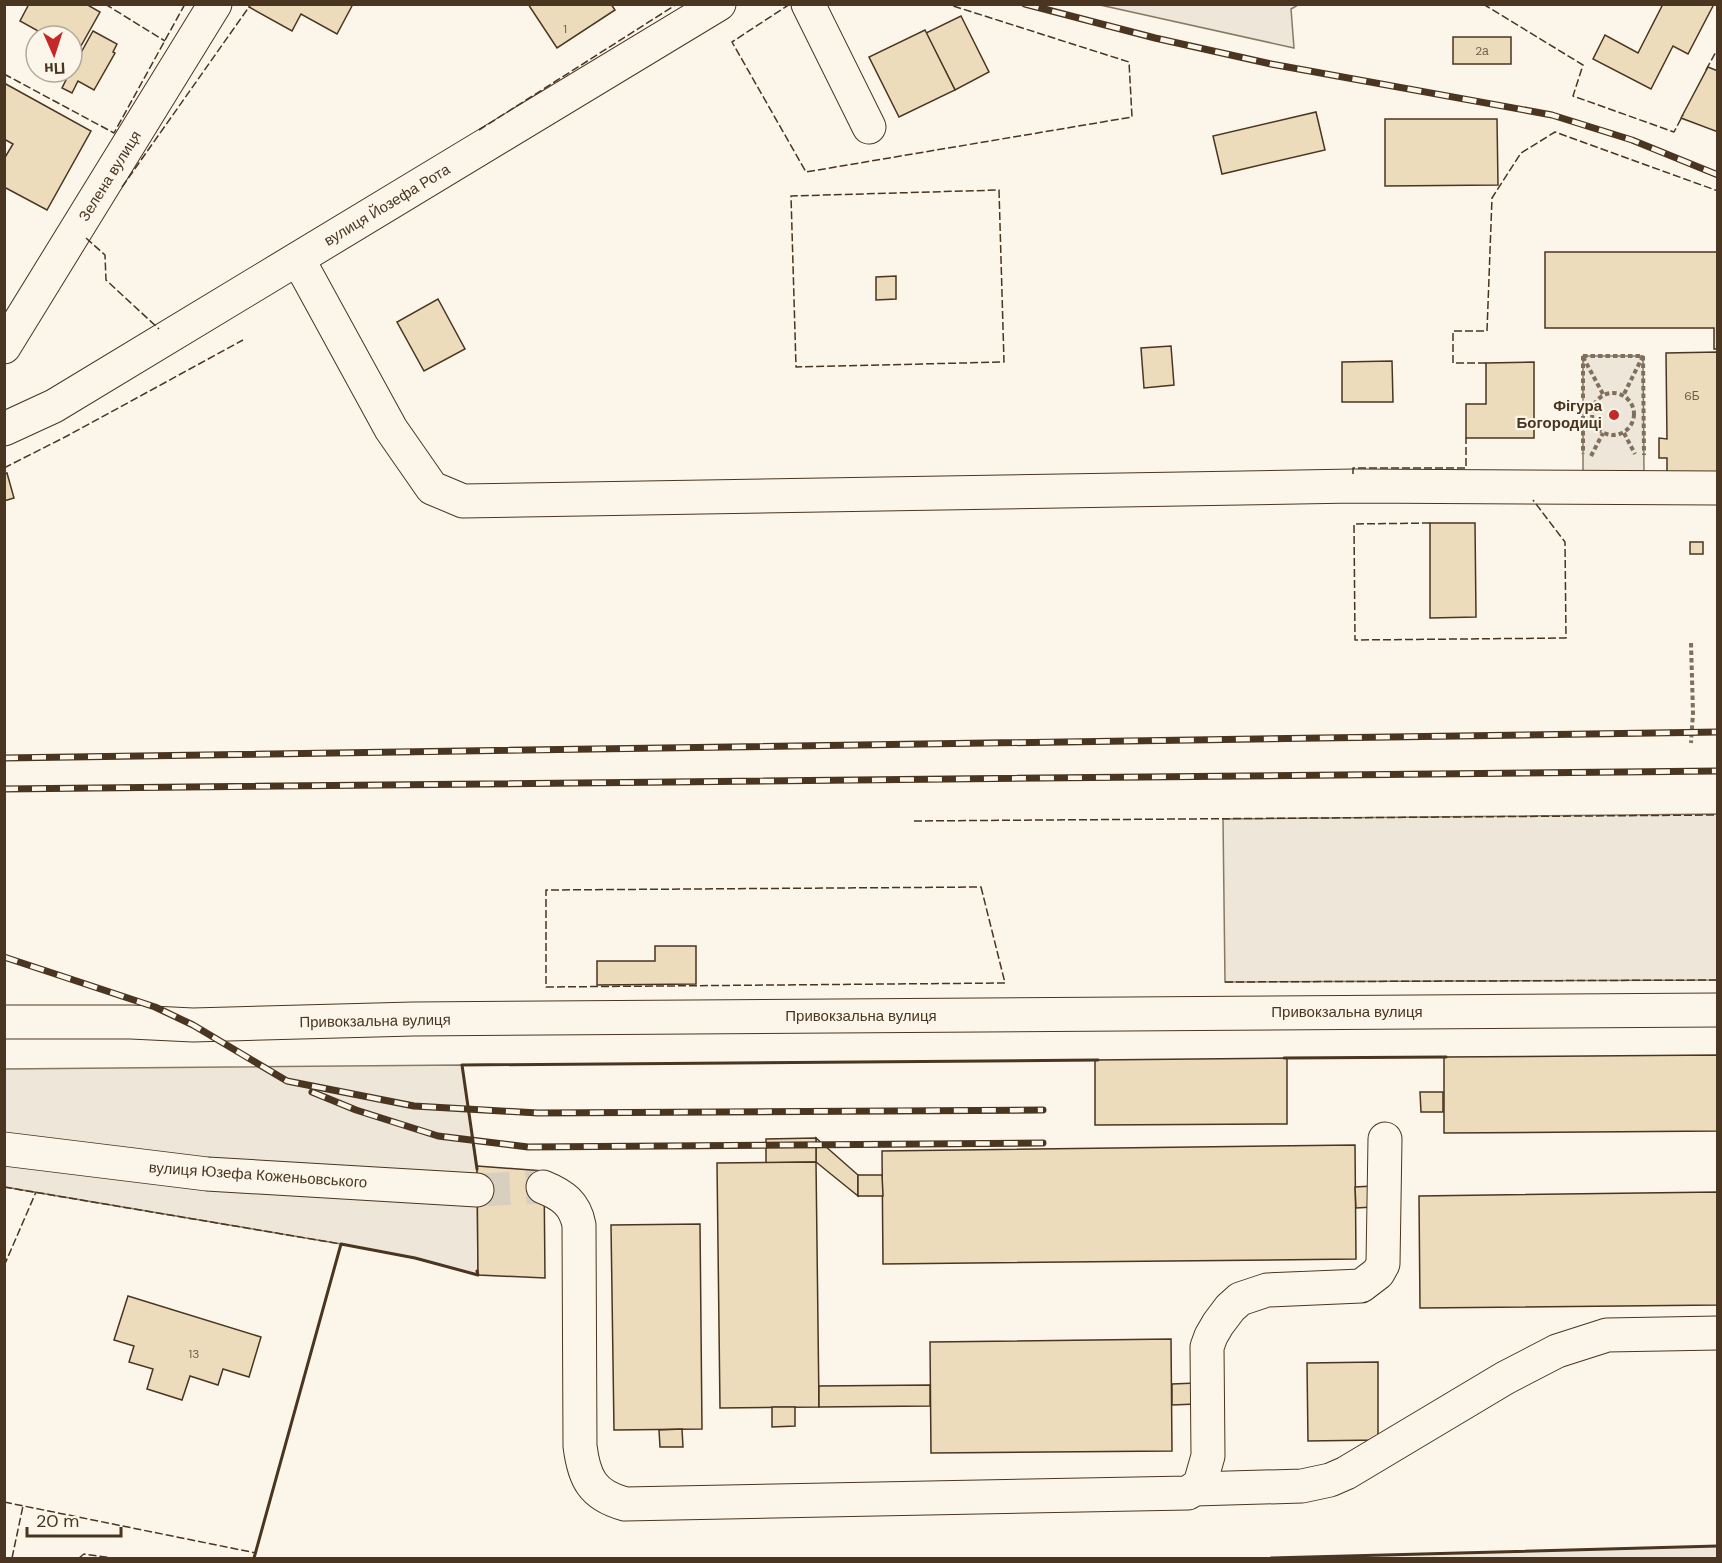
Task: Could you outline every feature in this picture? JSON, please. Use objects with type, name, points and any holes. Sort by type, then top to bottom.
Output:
[{"type":"street","name":"Зелена вулиця","points":[[4,347],[215,4]]},
{"type":"street","name":"вулиця Йозефа Рота","points":[[4,429],[54,406],[719,4]]},
{"type":"street","points":[[808,4],[869,127]]},
{"type":"street","points":[[298,260],[391,429],[432,488],[463,501],[1354,486],[1718,488]]},
{"type":"street","name":"Привокзальна вулиця","points":[[4,1022],[131,1022],[193,1025],[413,1019],[1718,1010]]},
{"type":"street","points":[[543,1187],[567,1199],[576,1213],[579,1225],[582,1460],[591,1485],[612,1501],[625,1504],[1188,1493],[1200,1484],[1208,1456],[1207,1347],[1211,1336],[1230,1308],[1246,1296],[1275,1289],[1361,1286],[1378,1273],[1383,1264],[1385,1139]]},
{"type":"street","name":"вулиця Юзефа Коженьовського","points":[[4,1149],[207,1174],[477,1190]]},
{"type":"street","points":[[1194,1489],[1302,1486],[1330,1480],[1347,1473],[1505,1378],[1557,1351],[1607,1335],[1718,1333]]},
{"type":"path","points":[[1582,356],[1644,356]]},
{"type":"path","points":[[1582,356],[1604,396]]},
{"type":"path","points":[[1582,356],[1586,461],[1603,433]]},
{"type":"path","points":[[1623,396],[1644,356]]},
{"type":"path","points":[[1624,433],[1642,460],[1644,356]]},
{"type":"path","points":[[1615,393],[1623,396],[1632,405],[1634,418],[1632,425],[1624,433],[1615,435],[1603,433],[1596,427],[1592,414],[1596,401],[1604,396],[1615,393]]},
{"type":"path","points":[[1691,643],[1693,713],[1691,743]]},
{"type":"shaded area","points":[[1100,5],[1298,5],[1291,9],[1294,48]]},
{"type":"shaded area","points":[[1583,356],[1643,356],[1644,471],[1583,471]]},
{"type":"shaded area","points":[[1717,814],[1717,980],[1225,982],[1223,819]]},
{"type":"shaded area","points":[[462,1065],[477,1166],[478,1275],[415,1258],[341,1244],[5,1187],[4,1069]]},
{"type":"shaded area","points":[[1717,1546],[1717,1558],[1271,1558]]},
{"type":"building","points":[[29,4],[86,4],[100,12],[84,41],[84,24],[25,24],[20,21]]},
{"type":"building","points":[[251,4],[353,4],[337,34],[301,14],[292,31],[249,7]]},
{"type":"building","points":[[528,4],[611,4],[615,10],[557,48]]},
{"type":"building","points":[[1663,4],[1714,4],[1688,54],[1673,46],[1651,89],[1593,59],[1605,35],[1638,53]]},
{"type":"building","points":[[961,16],[989,72],[955,90],[926,33]]},
{"type":"building","points":[[925,30],[955,90],[899,117],[869,57]]},
{"type":"building","points":[[93,31],[117,44],[113,52],[115,53],[94,90],[83,84],[84,47]]},
{"type":"building","points":[[1453,37],[1511,37],[1511,64],[1453,64]]},
{"type":"building","points":[[1708,67],[1718,71],[1718,132],[1681,118]]},
{"type":"building","points":[[4,83],[91,131],[47,210],[4,187],[4,159],[13,144],[4,139]]},
{"type":"building","points":[[64,84],[76,84],[72,93],[62,88]]},
{"type":"building","points":[[1316,112],[1325,150],[1222,174],[1213,136]]},
{"type":"building","points":[[1385,119],[1497,119],[1498,185],[1385,186]]},
{"type":"building","points":[[1545,252],[1718,252],[1718,349],[1714,349],[1714,328],[1545,328]]},
{"type":"building","points":[[896,276],[896,299],[876,300],[876,277]]},
{"type":"building","points":[[438,299],[465,349],[424,371],[397,322]]},
{"type":"building","points":[[1171,346],[1174,385],[1144,388],[1141,348]]},
{"type":"building","points":[[1718,352],[1718,479],[1667,480],[1667,458],[1659,458],[1659,438],[1667,439],[1666,353]]},
{"type":"building","points":[[1392,361],[1393,402],[1342,402],[1342,362]]},
{"type":"building","points":[[1534,362],[1534,438],[1466,438],[1466,404],[1486,404],[1486,363]]},
{"type":"building","points":[[7,473],[14,498],[4,501],[4,474]]},
{"type":"building","points":[[1430,523],[1475,523],[1476,617],[1430,618]]},
{"type":"building","points":[[1690,542],[1703,542],[1703,554],[1690,554]]},
{"type":"building","points":[[655,946],[696,946],[696,984],[597,985],[597,961],[655,961]]},
{"type":"building","points":[[1718,1055],[1718,1131],[1444,1133],[1444,1057]]},
{"type":"building","points":[[1287,1058],[1287,1124],[1095,1125],[1095,1060]]},
{"type":"building","points":[[1420,1092],[1443,1092],[1443,1112],[1421,1112]]},
{"type":"building","points":[[816,1138],[858,1175],[858,1196],[816,1162]]},
{"type":"building","points":[[816,1138],[816,1162],[766,1163],[766,1139]]},
{"type":"building","points":[[1355,1145],[1356,1259],[883,1264],[882,1151]]},
{"type":"building","points":[[816,1162],[819,1407],[720,1408],[717,1163]]},
{"type":"building","points":[[477,1166],[544,1171],[545,1278],[478,1275]]},
{"type":"building","points":[[858,1175],[882,1175],[883,1196],[858,1196]]},
{"type":"building","points":[[1373,1186],[1373,1207],[1356,1208],[1355,1187]]},
{"type":"building","points":[[1718,1192],[1718,1305],[1420,1308],[1419,1196]]},
{"type":"building","points":[[700,1224],[702,1429],[614,1430],[611,1225]]},
{"type":"building","points":[[128,1296],[261,1337],[249,1377],[223,1369],[218,1385],[190,1376],[182,1400],[147,1389],[153,1369],[129,1362],[134,1346],[114,1340]]},
{"type":"building","points":[[1171,1339],[1172,1451],[931,1453],[930,1342]]},
{"type":"building","points":[[1378,1362],[1378,1440],[1308,1441],[1307,1363]]},
{"type":"building","points":[[1196,1383],[1196,1404],[1172,1405],[1172,1384]]},
{"type":"building","points":[[930,1385],[930,1406],[819,1407],[819,1386]]},
{"type":"building","points":[[772,1407],[795,1407],[795,1426],[772,1427]]},
{"type":"building","points":[[682,1429],[683,1447],[660,1447],[659,1430]]},
{"type":"tunnel","points":[[477,1190],[543,1187]]},
{"type":"railway","points":[[1025,4],[1155,38],[1271,64],[1552,115],[1632,140],[1718,175]]},
{"type":"railway","points":[[4,758],[1718,732]]},
{"type":"railway","points":[[4,789],[1718,771]]},
{"type":"railway","points":[[4,957],[155,1007],[193,1025],[287,1081],[414,1106],[538,1113],[1043,1110]]},
{"type":"railway","points":[[312,1092],[356,1110],[438,1136],[528,1147],[1043,1143]]},
{"type":"fence","points":[[105,4],[165,41]]},
{"type":"fence","points":[[4,74],[114,133],[185,4]]},
{"type":"fence","points":[[479,130],[677,4]]},
{"type":"fence","points":[[790,4],[732,42],[806,172],[1132,117],[1129,62],[947,4]]},
{"type":"fence","points":[[1483,4],[1583,65],[1573,96],[1674,132],[1683,115]]},
{"type":"fence","points":[[122,187],[249,7]]},
{"type":"fence","points":[[1706,70],[1718,48]]},
{"type":"fence","points":[[1486,363],[1453,363],[1453,331],[1487,331],[1492,198],[1521,153],[1555,132],[1718,191]]},
{"type":"fence","points":[[999,190],[1004,362],[796,367],[791,196],[999,190]]},
{"type":"fence","points":[[86,238],[105,255],[106,280],[159,329]]},
{"type":"fence","points":[[4,468],[243,340]]},
{"type":"fence","points":[[1353,474],[1353,468],[1466,468],[1466,438]]},
{"type":"fence","points":[[1430,523],[1354,524],[1355,640],[1566,638],[1565,542],[1533,500]]},
{"type":"fence","points":[[914,821],[1718,815]]},
{"type":"fence","points":[[981,887],[1005,983],[546,987],[546,890],[981,887]]},
{"type":"fence","points":[[1225,982],[1718,980]]},
{"type":"fence","points":[[4,1187],[341,1244]]},
{"type":"fence","points":[[4,1266],[36,1192]]},
{"type":"fence","points":[[4,1502],[256,1553]]},
{"type":"fence","points":[[12,1558],[23,1506]]},
{"type":"fence","points":[[79,1558],[84,1554],[112,1558]]},
{"type":"wall","points":[[1284,1058],[1446,1057]]},
{"type":"wall","points":[[477,1169],[462,1065],[1098,1060]]},
{"type":"wall","points":[[254,1558],[341,1244],[415,1258],[478,1275],[477,1271]]},
{"type":"wall","points":[[1271,1558],[1718,1546]]},
{"type":"place","name":"Фігура Богородиці","points":[[1614,415]]}]
